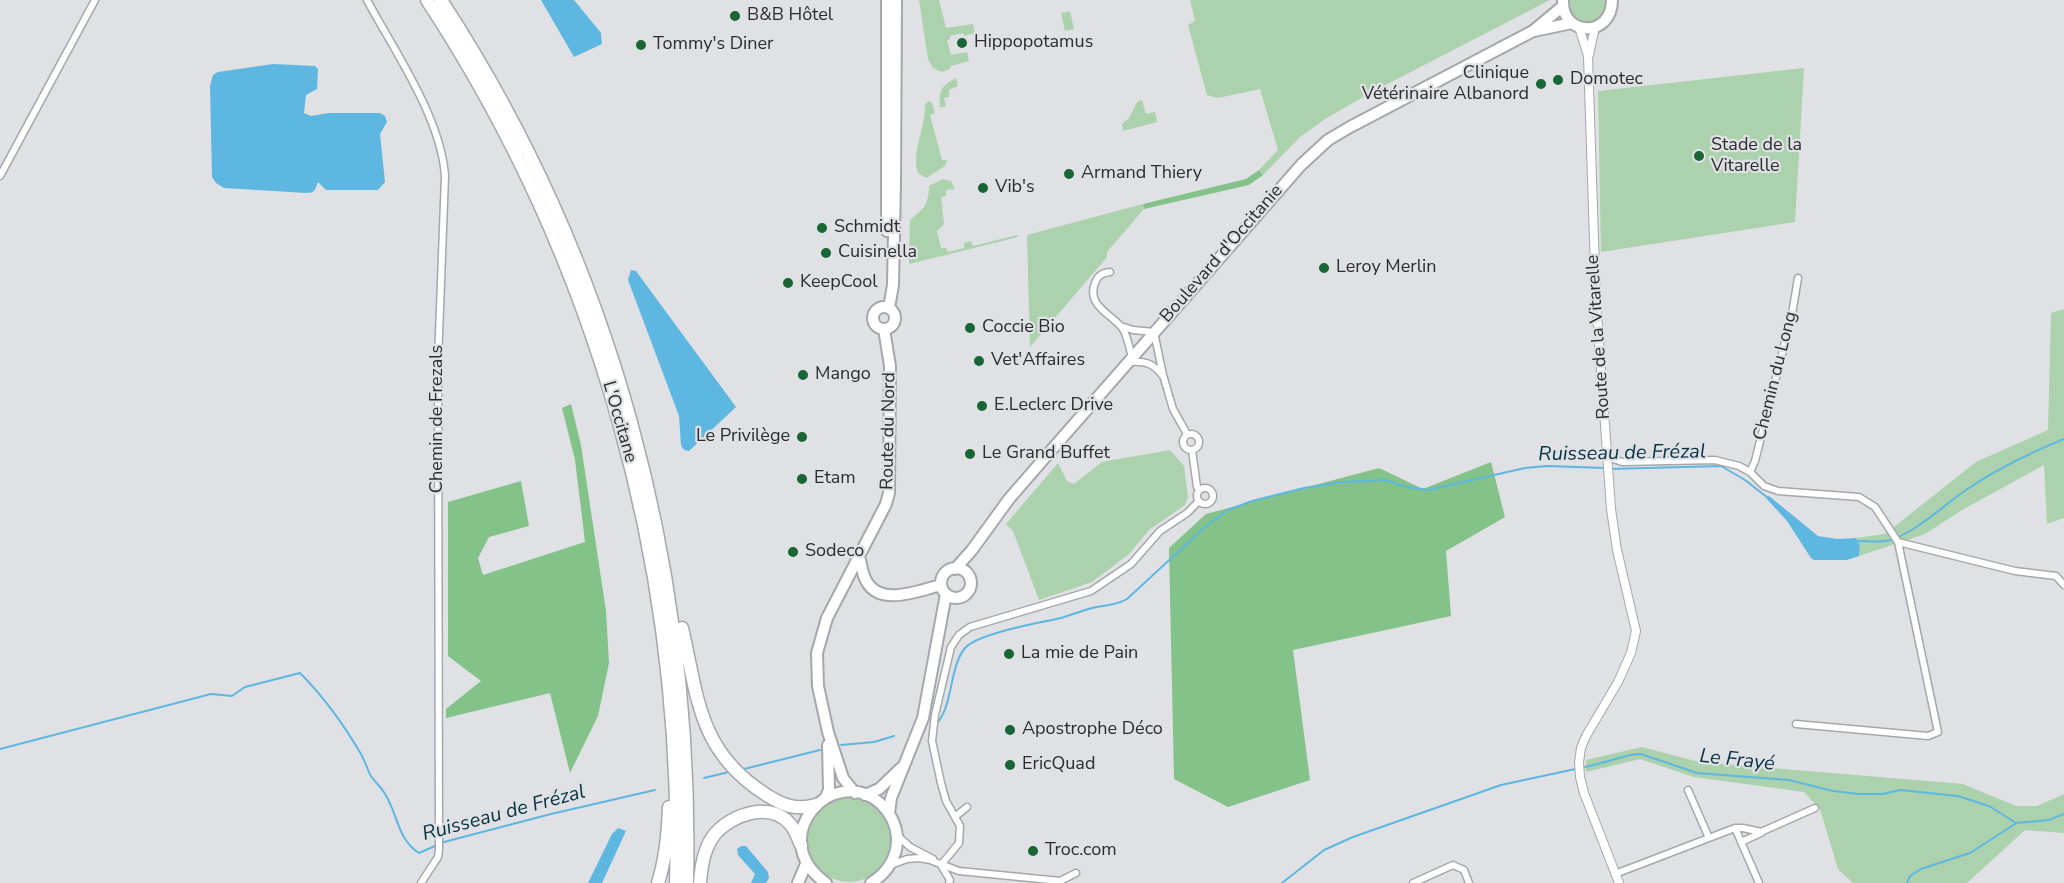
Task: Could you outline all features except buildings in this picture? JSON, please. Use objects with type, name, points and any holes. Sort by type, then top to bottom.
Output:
[{"type":"highway","name":"L'Occitane","points":[[428,0],[471,69],[505,130],[546,216],[581,302],[630,459],[659,603],[671,707],[676,805],[675,883]]},
{"type":"highway","name":"L'Occitane","points":[[441,0],[482,66],[512,121],[558,215],[611,353],[630,415],[654,511],[678,657],[688,805],[687,883]]},
{"type":"highway","points":[[665,568],[682,630],[692,682],[713,742],[736,771],[751,785],[774,800],[800,809],[820,802]]},
{"type":"highway","points":[[658,883],[668,836],[671,707]]},
{"type":"highway","points":[[700,883],[705,856],[714,835],[736,818],[761,812],[778,815],[792,826],[801,845]]},
{"type":"main road","points":[[886,308],[887,0]]},
{"type":"main road","points":[[886,308],[893,285],[896,0]]},
{"type":"main road","points":[[1595,27],[1606,20],[1613,0]]},
{"type":"main road","points":[[1563,3],[1564,12],[1576,25]]},
{"type":"main road","name":"Boulevard d'Occitanie","points":[[889,813],[891,798],[923,718],[941,620],[945,573],[955,568],[972,550],[1009,499],[1300,165],[1329,140],[1379,111],[1533,31],[1563,3]]},
{"type":"main road","name":"Boulevard d'Occitanie","points":[[1533,31],[1576,25],[1595,27]]},
{"type":"main road","points":[[886,308],[894,314],[895,321],[891,327],[884,329],[876,326],[873,316],[877,310],[886,308]]},
{"type":"main road","name":"Route du Nord","points":[[860,794],[843,778],[828,732],[818,686],[817,653],[827,618],[886,504],[890,486],[890,366],[884,329]]},
{"type":"main road","name":"Boulevard d'Occitanie","points":[[941,620],[957,597],[965,594],[970,586],[966,573],[972,550]]},
{"type":"main road","points":[[859,557],[864,578],[873,589],[886,596],[944,589],[951,597],[957,597]]},
{"type":"main road","points":[[955,568],[966,573]]},
{"type":"main road","name":"Route du Nord","points":[[801,845],[804,824],[829,790],[828,732]]},
{"type":"main road","name":"Boulevard d'Occitanie","points":[[860,794],[879,789],[904,766]]},
{"type":"main road","points":[[820,802],[839,793],[860,794],[878,802],[889,813],[897,834],[896,850],[890,865],[876,881]]},
{"type":"main road","points":[[801,845],[807,864],[815,875],[826,883]]},
{"type":"main road","points":[[798,883],[807,864]]},
{"type":"street","points":[[0,176],[95,0]]},
{"type":"street","name":"Chemin de Frezals","points":[[367,0],[423,103],[438,135],[444,156],[445,185],[438,361],[439,849],[438,857],[421,883]]},
{"type":"street","name":"Route de la Vitarelle","points":[[1576,25],[1588,56]]},
{"type":"street","name":"Route de la Vitarelle","points":[[1595,27],[1588,56],[1596,300],[1611,509],[1617,550],[1636,631],[1631,653],[1618,682],[1581,748],[1579,773],[1584,793],[1619,883]]},
{"type":"street","points":[[1110,272],[1102,273],[1097,278],[1093,288],[1094,297],[1101,310],[1121,326],[1154,332],[1173,410],[1187,434]]},
{"type":"street","name":"Chemin du Long","points":[[1750,472],[1792,314],[1798,278]]},
{"type":"street","points":[[1121,326],[1127,337],[1130,359],[1149,363],[1163,375]]},
{"type":"street","points":[[1187,434],[1194,434],[1199,438],[1198,447],[1192,450]]},
{"type":"street","points":[[1187,434],[1183,440],[1184,446],[1192,450]]},
{"type":"street","points":[[1192,450],[1197,487],[1200,490]]},
{"type":"street","points":[[1607,460],[1622,462],[1715,460],[1739,466],[1750,472],[1764,486],[1778,491],[1859,497],[1875,507],[1898,542],[1938,732],[1928,736],[1796,724]]},
{"type":"street","points":[[1208,488],[1213,495],[1208,503],[1199,501],[1197,495],[1200,490],[1208,488]]},
{"type":"street","points":[[941,865],[959,843],[960,826],[946,801],[932,741],[946,664],[951,647],[959,635],[983,622],[1091,591],[1102,585],[1138,558],[1160,531],[1187,513],[1199,501]]},
{"type":"street","points":[[1898,542],[2015,571],[2056,576],[2064,585]]},
{"type":"street","points":[[1688,790],[1709,838]]},
{"type":"street","points":[[956,816],[967,807]]},
{"type":"street","points":[[1741,842],[1815,808]]},
{"type":"street","points":[[1615,874],[1735,828],[1761,832]]},
{"type":"street","points":[[1735,828],[1759,883]]},
{"type":"street","points":[[897,834],[910,847],[933,858],[941,865],[950,880],[949,883]]},
{"type":"street","points":[[890,865],[907,859],[919,858],[959,871],[1060,881],[1076,873]]},
{"type":"street","points":[[1413,883],[1453,865],[1464,870],[1469,883]]},
{"type":"green space","points":[[919,0],[939,0],[946,28],[973,24],[975,33],[950,36],[947,40],[951,55],[967,52],[969,61],[951,66],[950,69],[942,72],[933,68],[928,59]]},
{"type":"green space","points":[[1190,0],[1550,0],[1372,92],[1325,119],[1300,137],[1263,175],[1259,170],[1278,150],[1260,89],[1218,98],[1207,95],[1188,25],[1195,21]]},
{"type":"green space","points":[[1569,0],[1607,0],[1605,13],[1600,18],[1587,23],[1583,22],[1571,12]]},
{"type":"green space","points":[[1070,11],[1074,29],[1065,31],[1061,13]]},
{"type":"green space","name":"Stade de la Vitarelle","points":[[1804,68],[1795,222],[1601,252],[1598,91]]},
{"type":"green space","points":[[956,78],[958,86],[949,90],[949,97],[944,98],[946,106],[940,108],[942,90]]},
{"type":"green space","points":[[1142,100],[1146,114],[1155,112],[1157,122],[1123,131],[1122,124],[1129,118],[1137,102]]},
{"type":"green space","points":[[929,101],[935,113],[930,115],[942,160],[947,160],[945,166],[926,178],[918,173],[916,157],[925,104]]},
{"type":"green space","points":[[1259,170],[1263,175],[1249,185],[1144,209],[1143,204],[1246,179]]},
{"type":"green space","points":[[943,179],[951,181],[955,189],[946,190],[946,196],[941,197],[944,224],[937,231],[941,248],[946,248],[948,252],[964,248],[964,243],[971,241],[973,246],[1017,235],[1018,237],[909,264],[910,220],[925,206],[929,186]]},
{"type":"green space","points":[[1143,204],[1144,209],[1107,252],[1107,257],[1030,347],[1027,235]]},
{"type":"green space","points":[[2064,309],[2064,518],[2047,524],[2044,465],[1962,510],[1925,534],[1859,556],[1860,546],[1856,538],[1885,534],[1976,462],[2048,430],[2051,313]]},
{"type":"green space","points":[[571,404],[581,445],[606,611],[609,663],[598,716],[570,773],[550,693],[446,718],[446,709],[481,681],[448,656],[448,502],[521,481],[529,526],[489,537],[478,558],[483,575],[585,542],[575,460],[562,408]]},
{"type":"green space","points":[[1170,450],[1184,466],[1188,497],[1185,505],[1150,529],[1129,554],[1092,582],[1039,600],[1013,531],[1006,524],[1058,463],[1067,481],[1074,484],[1102,462]]},
{"type":"green space","points":[[1491,462],[1505,517],[1446,551],[1451,616],[1293,650],[1310,780],[1228,807],[1174,779],[1169,548],[1206,514],[1379,468],[1423,489]]},
{"type":"green space","points":[[1642,747],[1699,762],[1963,784],[2016,806],[2037,806],[2064,794],[2064,833],[2025,830],[1967,883],[1853,883],[1838,869],[1820,809],[1804,792],[1694,777],[1640,759],[1586,772],[1586,760]]},
{"type":"green space","points":[[849,798],[872,805],[884,817],[891,840],[884,863],[872,875],[849,882],[826,875],[814,863],[807,840],[814,817],[826,805]]},
{"type":"water","points":[[541,0],[574,0],[601,33],[602,44],[574,57]]},
{"type":"water","points":[[273,64],[315,66],[318,69],[317,89],[306,95],[304,113],[311,116],[329,113],[380,113],[385,116],[387,122],[380,134],[385,182],[378,190],[326,190],[318,182],[314,190],[306,193],[224,188],[216,183],[212,177],[210,86],[213,75],[218,72]]},
{"type":"water","points":[[631,270],[636,271],[736,407],[689,451],[684,450],[681,445],[679,416],[628,280]]},
{"type":"water","points":[[1769,496],[1818,536],[1837,539],[1856,538],[1860,546],[1859,556],[1847,560],[1814,560],[1811,558],[1787,521],[1766,498]]},
{"type":"water","points":[[618,828],[626,831],[602,883],[588,883],[612,834]]},
{"type":"water","points":[[746,846],[768,872],[769,878],[766,883],[751,883],[755,874],[738,855],[737,849]]},
{"type":"waterway","name":"Ruisseau de Frézal","points":[[1858,541],[1882,541],[1900,536],[1990,475],[2064,439]]},
{"type":"waterway","name":"Ruisseau de Frézal","points":[[939,721],[947,704],[960,655],[965,648],[996,633],[1061,618],[1127,599],[1204,528],[1228,510],[1252,501],[1304,488],[1342,482],[1386,480],[1406,487],[1428,490],[1525,468],[1547,466],[1605,468]]},
{"type":"waterway","name":"Ruisseau de Frézal","points":[[1610,469],[1721,466],[1745,480],[1768,498]]},
{"type":"waterway","name":"Ruisseau de Frézal","points":[[0,749],[211,694],[232,696],[245,687],[300,673],[348,732],[371,776],[389,802],[406,841],[419,853],[444,842],[655,790]]},
{"type":"waterway","name":"Ruisseau de Frézal","points":[[841,745],[874,742],[894,736]]},
{"type":"waterway","name":"Ruisseau de Frézal","points":[[744,769],[820,750]]},
{"type":"waterway","name":"Le Frayé","points":[[1282,883],[1324,850],[1353,837],[1501,785],[1641,754],[1697,773],[1789,780],[1833,791],[1859,794],[1883,794],[1900,790],[1958,796],[1989,806],[2016,823],[2049,820],[2064,814]]},
{"type":"waterway","name":"Ruisseau de Frézal","points":[[704,778],[729,772]]},
{"type":"waterway","points":[[1907,883],[1910,876],[1921,869],[1970,853],[2015,824]]},
{"type":"place","name":"B&B Hôtel","points":[[735,16]]},
{"type":"place","name":"Hippopotamus","points":[[962,43]]},
{"type":"place","name":"Tommy's Diner","points":[[641,45]]},
{"type":"place","name":"Domotec","points":[[1558,80]]},
{"type":"place","name":"Clinique Vétérinaire Albanord","points":[[1541,84]]},
{"type":"place","name":"Stade de la Vitarelle","points":[[1699,156]]},
{"type":"place","name":"Armand Thiery","points":[[1069,174]]},
{"type":"place","name":"Vib's","points":[[983,188]]},
{"type":"place","name":"Schmidt","points":[[822,228]]},
{"type":"place","name":"Cuisinella","points":[[826,253]]},
{"type":"place","name":"Leroy Merlin","points":[[1324,268]]},
{"type":"place","name":"KeepCool","points":[[788,283]]},
{"type":"place","name":"Coccie Bio","points":[[970,328]]},
{"type":"place","name":"Vet'Affaires","points":[[979,361]]},
{"type":"place","name":"Mango","points":[[803,375]]},
{"type":"place","name":"E.Leclerc Drive","points":[[982,406]]},
{"type":"place","name":"Le Privilège","points":[[802,437]]},
{"type":"place","name":"Le Grand Buffet","points":[[970,454]]},
{"type":"place","name":"Etam","points":[[802,479]]},
{"type":"place","name":"Sodeco","points":[[793,552]]},
{"type":"place","name":"La mie de Pain","points":[[1009,654]]},
{"type":"place","name":"Apostrophe Déco","points":[[1010,730]]},
{"type":"place","name":"EricQuad","points":[[1010,765]]},
{"type":"place","name":"Troc.com","points":[[1033,851]]}]
